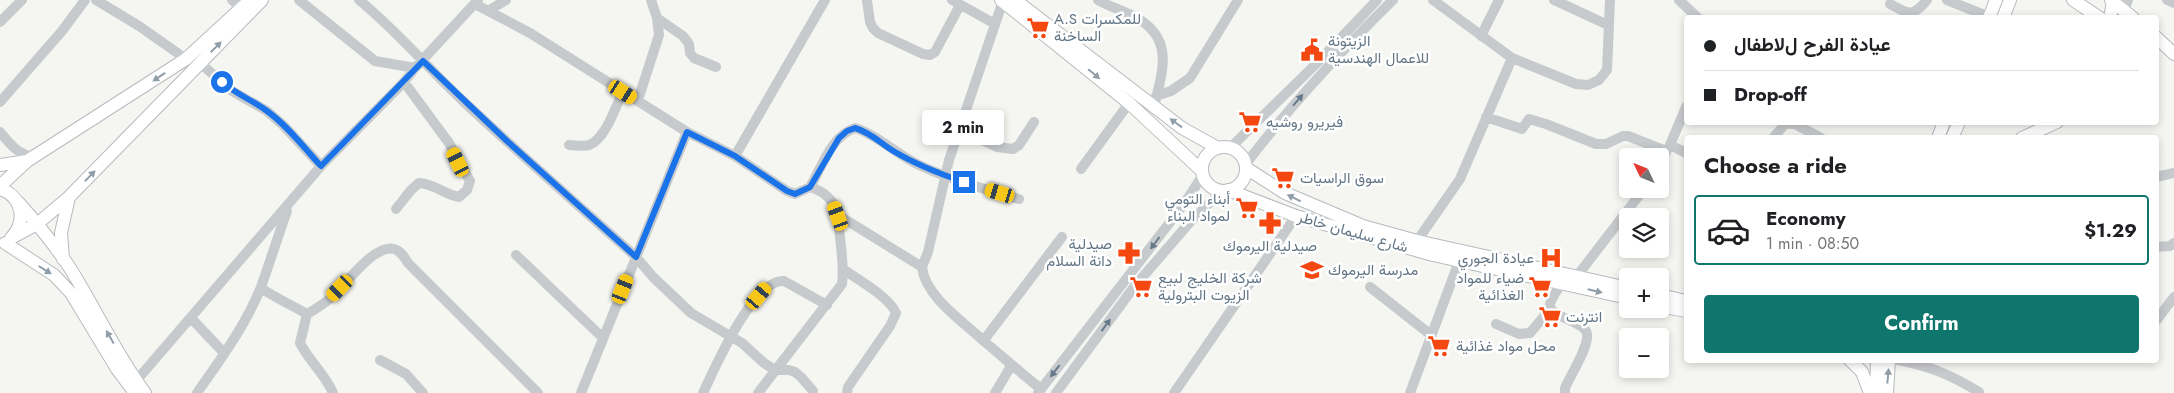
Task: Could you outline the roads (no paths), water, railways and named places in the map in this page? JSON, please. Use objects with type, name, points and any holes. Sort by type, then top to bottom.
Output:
[{"type":"main road","points":[[5,242],[37,224],[69,197],[262,0]]},
{"type":"main road","points":[[1006,0],[1155,101],[1182,128],[1241,155],[1245,166],[1245,174],[1239,184],[1225,190],[1214,188],[1208,184],[1203,173],[1129,103],[1006,0]]},
{"type":"main road","points":[[1984,15],[1987,0]]},
{"type":"main road","points":[[1985,15],[1996,0]]},
{"type":"main road","points":[[2003,15],[2010,0]]},
{"type":"main road","points":[[2110,15],[2112,1],[2128,9]]},
{"type":"main road","points":[[2076,2],[2084,15]]},
{"type":"main road","points":[[2076,2],[2096,15]]},
{"type":"main road","points":[[135,387],[63,259],[18,202],[9,193],[0,188],[30,159],[186,59],[241,3]]},
{"type":"main road","points":[[2159,40],[2174,54]]},
{"type":"main road","points":[[2159,50],[2174,54]]},
{"type":"main road","points":[[2029,135],[2050,125]]},
{"type":"main road","points":[[1203,173],[1204,160],[1208,154],[1224,148]]},
{"type":"main road","points":[[0,165],[30,159]]},
{"type":"main road","name":"شارع سليمان خاطر","points":[[1245,166],[1285,193],[1363,226],[1461,256],[1577,276],[1619,286]]},
{"type":"main road","name":"شارع سليمان خاطر","points":[[1225,190],[1296,216],[1619,296]]},
{"type":"main road","points":[[63,259],[61,232],[69,197]]},
{"type":"main road","points":[[5,242],[20,225],[22,217],[18,202]]},
{"type":"main road","points":[[5,242],[54,275],[71,293],[117,369],[135,387],[145,393]]},
{"type":"main road","points":[[1669,297],[1684,301]]},
{"type":"main road","points":[[1669,308],[1684,312]]},
{"type":"main road","points":[[1853,363],[1862,372],[1870,393]]},
{"type":"main road","points":[[1876,393],[1878,363]]},
{"type":"main road","points":[[1887,393],[1889,363]]},
{"type":"street","points":[[0,22],[22,0]]},
{"type":"street","points":[[0,102],[62,31],[85,0]]},
{"type":"street","points":[[96,0],[139,26],[186,59]]},
{"type":"street","points":[[300,0],[375,61],[419,64]]},
{"type":"street","points":[[488,11],[506,0]]},
{"type":"street","points":[[735,156],[825,0]]},
{"type":"street","points":[[867,0],[873,28],[905,46],[930,56],[935,52],[956,2],[995,24]]},
{"type":"street","points":[[1006,0],[995,24],[949,160],[928,252],[922,267],[929,286],[941,301],[1039,391],[1149,251],[1203,173]]},
{"type":"street","points":[[1098,0],[1137,18],[1148,25],[1158,36],[1163,57],[1163,67],[1155,101]]},
{"type":"street","points":[[1155,101],[1190,78],[1238,0]]},
{"type":"street","points":[[1224,148],[1319,62],[1377,0]]},
{"type":"street","points":[[1245,166],[1263,140],[1336,56],[1392,0]]},
{"type":"street","points":[[1433,0],[1512,58],[1576,84],[1594,84],[1604,76],[1607,70],[1610,0]]},
{"type":"street","points":[[1481,36],[1499,0]]},
{"type":"street","points":[[1554,0],[1608,26]]},
{"type":"street","points":[[1679,0],[1695,15]]},
{"type":"street","points":[[1890,4],[1907,13],[1912,13],[1919,10],[1927,0]]},
{"type":"street","points":[[1947,0],[1982,15]]},
{"type":"street","points":[[2167,0],[2174,3]]},
{"type":"street","points":[[638,100],[659,35],[657,18],[649,1]]},
{"type":"street","points":[[365,2],[396,33],[419,64],[636,257],[691,313],[730,336],[775,370],[795,372],[801,376],[813,391]]},
{"type":"street","points":[[135,387],[191,318],[321,166],[404,82],[477,2],[488,11],[530,33],[687,132],[735,156],[787,191],[795,194],[810,187],[839,138],[847,131],[855,128],[874,136],[892,151],[918,165],[1019,199]]},
{"type":"street","points":[[657,18],[683,36],[689,44],[690,53],[694,58],[716,67]]},
{"type":"street","points":[[1417,241],[1460,179],[1512,58]]},
{"type":"street","points":[[200,63],[232,91],[271,114],[321,166]]},
{"type":"street","points":[[396,209],[419,183],[426,183],[448,195],[459,197],[467,190],[470,181],[449,143],[404,82]]},
{"type":"street","points":[[569,145],[588,146],[597,141],[623,92]]},
{"type":"street","points":[[1081,168],[1129,103]]},
{"type":"street","points":[[1486,117],[1522,129],[1529,119],[1596,144],[1606,144],[1623,136],[1628,136],[1668,148],[1684,111]]},
{"type":"street","points":[[960,130],[997,147],[1013,149],[1019,145],[1034,122]]},
{"type":"street","points":[[1776,135],[1784,125]]},
{"type":"street","points":[[1797,125],[1815,135]]},
{"type":"street","points":[[0,132],[16,150],[30,159]]},
{"type":"street","points":[[581,393],[687,132]]},
{"type":"street","points":[[1669,148],[1684,153]]},
{"type":"street","points":[[2159,176],[2174,173]]},
{"type":"street","points":[[758,393],[842,284],[844,270],[838,216],[834,202],[827,195],[810,187]]},
{"type":"street","points":[[1056,393],[1134,287],[1192,221],[1225,190]]},
{"type":"street","points":[[1577,276],[1637,198]]},
{"type":"street","points":[[197,393],[224,353],[260,288],[289,203]]},
{"type":"street","points":[[838,216],[922,267]]},
{"type":"street","points":[[1174,393],[1296,216]]},
{"type":"street","points":[[984,340],[1062,237]]},
{"type":"street","points":[[2159,247],[2170,246],[2174,243]]},
{"type":"street","points":[[332,393],[328,379],[305,354],[300,343],[307,314],[333,296],[364,263],[376,254],[394,249],[403,255],[415,270],[538,393]]},
{"type":"street","points":[[516,255],[603,338]]},
{"type":"street","points":[[1410,393],[1461,256]]},
{"type":"street","points":[[844,270],[880,296],[894,308],[896,314],[890,326],[848,387],[847,393]]},
{"type":"street","points":[[703,393],[730,336],[767,286],[779,281],[792,284],[827,305]]},
{"type":"street","points":[[1562,283],[1550,304],[1551,308],[1555,313],[1581,326],[1588,336],[1565,388],[1565,393]]},
{"type":"street","points":[[1370,287],[1432,335]]},
{"type":"street","points":[[260,288],[271,296],[284,300],[307,314]]},
{"type":"street","points":[[2159,317],[2174,297]]},
{"type":"street","points":[[1496,324],[1519,334],[1530,333],[1551,308]]},
{"type":"street","points":[[191,318],[224,353]]},
{"type":"street","points":[[380,360],[406,374],[423,393]]},
{"type":"street","points":[[1912,363],[1934,368],[1951,375],[1979,392]]},
{"type":"street","points":[[995,393],[1011,366]]},
{"type":"place","name":"A.S للمكسرات الساخنة","points":[[1038,28]]},
{"type":"place","name":"الزيتونة للاعمال الهندسية","points":[[1312,50]]},
{"type":"place","name":"فيريرو روشيه","points":[[1250,122]]},
{"type":"place","name":"سوق الراسيات","points":[[1283,178]]},
{"type":"place","name":"أبناء التومي لمواد البناء","points":[[1247,208]]},
{"type":"place","name":"صيدلية اليرموك","points":[[1270,223]]},
{"type":"place","name":"صيدلية دانة السلام","points":[[1129,253]]},
{"type":"place","name":"عيادة الجوري","points":[[1551,258]]},
{"type":"place","name":"مدرسة اليرموك","points":[[1312,270]]},
{"type":"place","name":"شركة الخليج لبيع الزيوت البترولية","points":[[1141,287]]},
{"type":"place","name":"ضياء للمواد الغذائية","points":[[1540,287]]},
{"type":"place","name":"انترنت","points":[[1550,317]]},
{"type":"place","name":"محل مواد غذائية","points":[[1439,346]]}]
